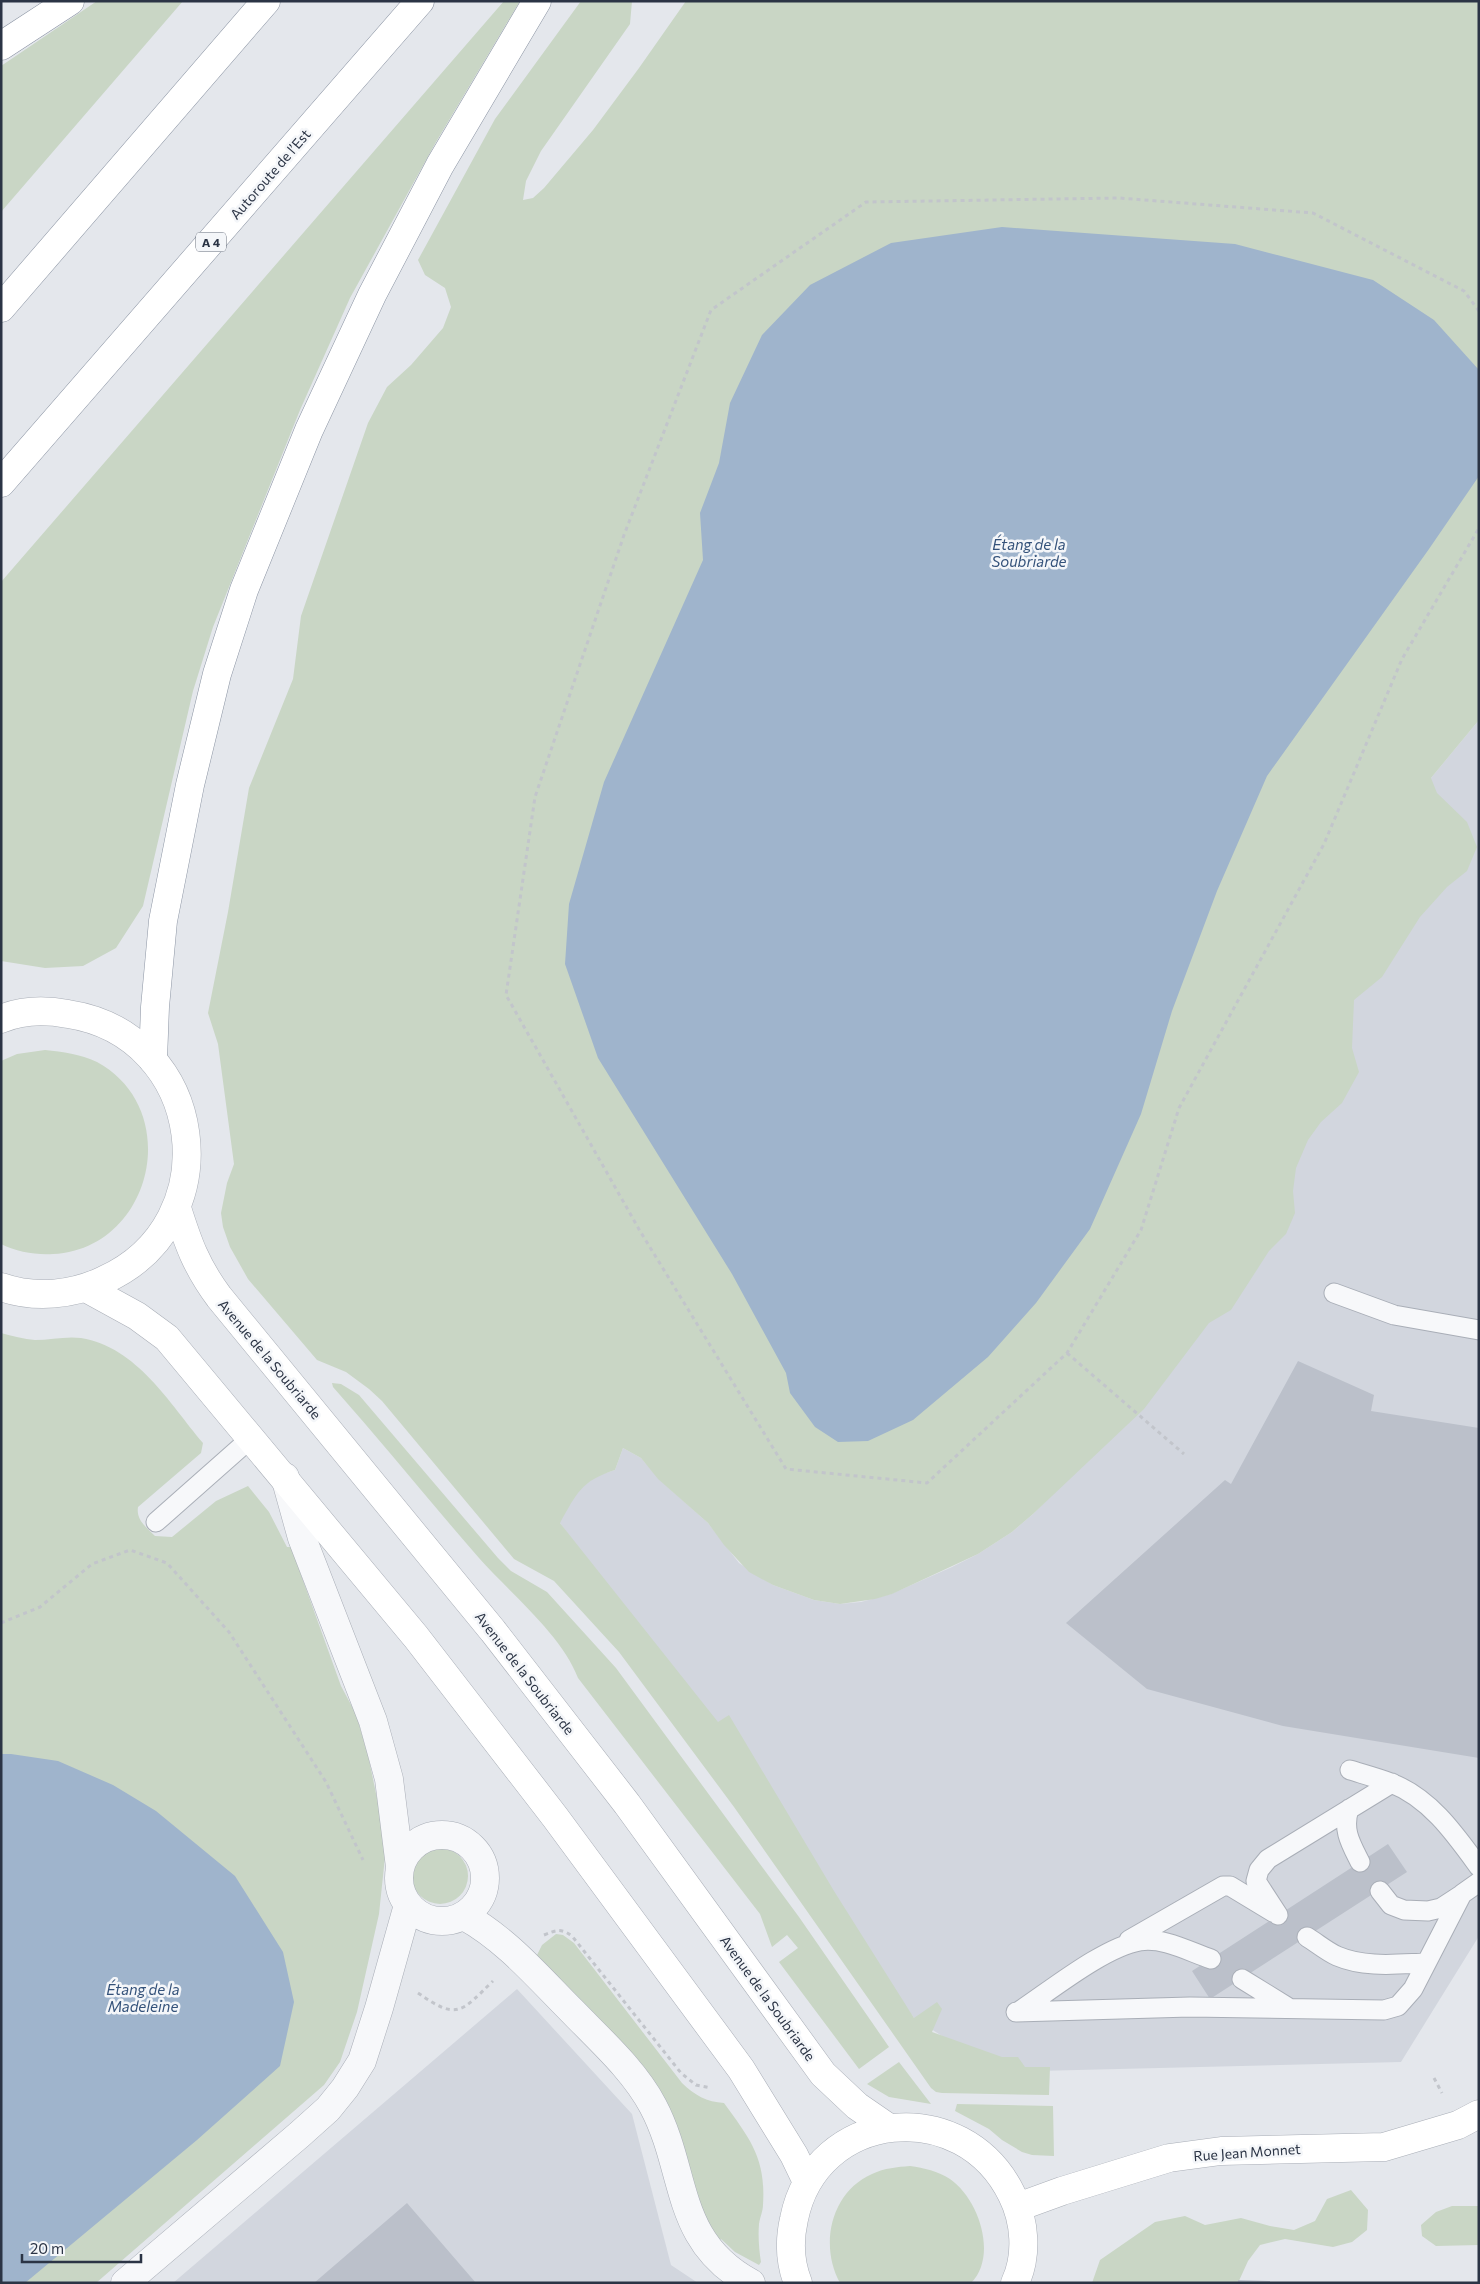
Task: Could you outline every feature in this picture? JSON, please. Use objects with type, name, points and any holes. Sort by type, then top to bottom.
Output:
[{"type":"main road","points":[[1,46],[70,1]]},
{"type":"main road","points":[[1,308],[266,1]]},
{"type":"main road","name":"Autoroute de l’Est","points":[[1,483],[420,1]]},
{"type":"main road","points":[[153,1060],[156,989],[163,921],[190,786],[215,683],[244,590],[309,430],[372,295],[440,166],[537,1]]},
{"type":"main road","points":[[1,1286],[12,1291],[50,1295],[86,1288],[124,1271],[155,1243],[177,1208],[187,1169],[186,1130],[175,1092],[153,1060],[124,1033],[88,1017],[48,1011],[4,1015]]},
{"type":"main road","name":"Avenue de la Soubriarde","points":[[177,1208],[188,1243],[201,1273],[480,1616],[627,1804],[823,2074],[858,2106],[889,2128]]},
{"type":"main road","points":[[86,1288],[137,1316],[167,1338],[422,1645],[742,2069],[794,2155],[807,2182]]},
{"type":"main road","name":"Rue Jean Monnet","points":[[1018,2207],[1062,2191],[1169,2158],[1221,2151],[1384,2147],[1458,2125],[1479,2114]]},
{"type":"main road","points":[[798,2283],[791,2255],[791,2230],[796,2205],[807,2182],[829,2156],[857,2137],[889,2128],[922,2127],[954,2135],[982,2153],[1004,2177],[1018,2207],[1023,2231],[1023,2256],[1016,2283]]},
{"type":"street","points":[[284,1477],[302,1538],[372,1720],[389,1779],[400,1867],[401,1893],[408,1905],[417,1914],[427,1919],[440,1921],[464,1916],[482,1894],[485,1881],[483,1867],[477,1855],[468,1844],[456,1838],[442,1836],[428,1838],[415,1844],[406,1854],[400,1867]]},
{"type":"street","points":[[125,2283],[328,2109],[345,2088],[362,2061],[408,1905]]},
{"type":"street","points":[[464,1916],[484,1927],[519,1957],[607,2047],[638,2084],[652,2104],[664,2129],[689,2216],[705,2245],[723,2263],[751,2283]]},
{"type":"lane","points":[[1334,1293],[1394,1315],[1479,1330]]},
{"type":"lane","points":[[156,1522],[252,1438]]},
{"type":"lane","points":[[1350,1770],[1392,1783],[1425,1803],[1452,1830],[1479,1867]]},
{"type":"lane","points":[[1392,1783],[1268,1859],[1259,1870],[1256,1881],[1278,1915],[1230,1886],[1223,1886],[1107,1953],[1016,2012],[1190,2007],[1384,2010],[1398,2006],[1413,1989],[1462,1894]]},
{"type":"lane","points":[[1349,1809],[1346,1818],[1347,1837],[1360,1862]]},
{"type":"lane","points":[[1380,1890],[1390,1905],[1404,1910],[1428,1911],[1441,1908],[1479,1882]]},
{"type":"lane","points":[[1307,1937],[1335,1955],[1352,1961],[1377,1964],[1426,1963]]},
{"type":"lane","points":[[1107,1953],[1141,1941],[1163,1942],[1211,1959]]},
{"type":"lane","points":[[1242,1979],[1289,2008]]},
{"type":"path","points":[[1479,311],[1464,291],[1313,213],[1119,198],[866,202],[711,310],[624,535],[535,797],[506,994],[640,1231],[786,1469],[927,1483],[1067,1353],[1141,1230],[1179,1108],[1324,844],[1402,660],[1479,528]]},
{"type":"path","points":[[1067,1353],[1184,1454]]},
{"type":"path","points":[[1,1623],[40,1607],[92,1564],[130,1550],[167,1563],[234,1640],[326,1782],[368,1870],[400,1867]]},
{"type":"shaded area","points":[[1479,720],[1479,1936],[1401,2062],[998,2072],[914,2018],[560,1523],[560,1505],[596,1476],[615,1470],[623,1448],[641,1458],[659,1479],[708,1523],[739,1563],[773,1585],[814,1600],[840,1604],[861,1602],[891,1594],[978,1554],[1012,1532],[1053,1494],[1397,819]]},
{"type":"shaded area","points":[[517,1989],[632,2114],[671,2265],[698,2283],[173,2283]]},
{"type":"green space","points":[[97,1],[183,1],[1,212],[1,66]]},
{"type":"green space","points":[[504,1],[520,1],[436,142],[350,298],[300,410],[213,627],[193,691],[143,906],[116,948],[83,966],[45,968],[1,961],[1,582]]},
{"type":"green space","points":[[581,1],[632,1],[630,24],[541,151],[526,181],[523,200],[533,198],[544,188],[593,130],[686,1],[1479,1],[1479,720],[1431,778],[1437,793],[1467,822],[1477,847],[1467,871],[1447,887],[1420,917],[1382,977],[1354,1000],[1352,1048],[1359,1072],[1342,1103],[1321,1122],[1308,1140],[1296,1168],[1293,1191],[1295,1213],[1286,1234],[1269,1251],[1231,1310],[1209,1323],[1144,1409],[1033,1514],[1012,1532],[978,1554],[892,1594],[875,1599],[840,1604],[814,1600],[773,1585],[749,1572],[724,1545],[708,1523],[658,1479],[641,1458],[623,1448],[615,1470],[594,1479],[581,1489],[560,1523],[718,1722],[729,1715],[834,1891],[914,2018],[937,2002],[942,2009],[932,2032],[1002,2057],[1018,2057],[1025,2067],[1050,2067],[1049,2095],[942,2093],[936,2092],[931,2088],[734,1807],[619,1652],[554,1581],[514,1559],[382,1401],[346,1372],[317,1360],[248,1279],[230,1247],[223,1227],[221,1213],[227,1183],[234,1164],[218,1044],[208,1013],[228,912],[249,788],[293,679],[301,616],[368,423],[387,387],[411,365],[443,328],[451,307],[445,288],[425,275],[418,260],[495,119]]},
{"type":"green space","points":[[45,1050],[91,1059],[124,1084],[141,1112],[148,1143],[145,1174],[134,1204],[114,1229],[87,1246],[53,1254],[20,1251],[1,1244],[1,1061],[17,1054]]},
{"type":"green space","points":[[1,1333],[35,1340],[70,1337],[101,1343],[136,1365],[151,1379],[203,1443],[201,1453],[138,1507],[140,1520],[155,1536],[172,1537],[216,1501],[248,1486],[269,1512],[287,1547],[291,1547],[341,1686],[356,1714],[368,1755],[383,1827],[385,1857],[379,1914],[357,2012],[340,2062],[324,2085],[96,2283],[1,2283]]},
{"type":"green space","points":[[332,1383],[341,1384],[359,1395],[498,1558],[511,1571],[547,1592],[616,1668],[799,1917],[889,2047],[859,2069],[779,1962],[798,1948],[787,1935],[772,1947],[760,1914],[578,1678],[560,1646],[548,1630],[479,1558],[333,1387]]},
{"type":"green space","points":[[440,1848],[451,1850],[460,1856],[466,1865],[468,1876],[466,1887],[460,1896],[451,1902],[440,1904],[429,1902],[420,1896],[414,1887],[412,1876],[414,1865],[420,1856],[429,1850]]},
{"type":"green space","points":[[556,1934],[563,1935],[574,1943],[682,2083],[701,2097],[724,2103],[749,2139],[762,2174],[763,2207],[759,2221],[761,2262],[759,2265],[735,2252],[721,2239],[717,2242],[710,2235],[689,2172],[536,1957],[542,1945]]},
{"type":"green space","points":[[899,2062],[931,2104],[889,2097],[867,2084]]},
{"type":"green space","points":[[957,2104],[1053,2106],[1054,2156],[1032,2155],[1022,2152],[1002,2140],[989,2129],[955,2111]]},
{"type":"green space","points":[[910,2166],[931,2170],[945,2176],[960,2188],[969,2200],[982,2228],[984,2244],[979,2272],[971,2283],[840,2283],[830,2252],[830,2237],[838,2206],[858,2182],[872,2174],[886,2169]]},
{"type":"green space","points":[[1351,2190],[1368,2210],[1367,2230],[1352,2242],[1333,2247],[1285,2239],[1260,2245],[1248,2261],[1238,2283],[1092,2283],[1100,2260],[1155,2222],[1185,2216],[1205,2225],[1241,2218],[1294,2230],[1315,2221],[1327,2199]]},
{"type":"green space","points":[[1452,2206],[1479,2206],[1479,2245],[1436,2246],[1422,2236],[1421,2225],[1436,2212]]},
{"type":"water","name":"Étang de la Soubriarde","points":[[1002,227],[1235,244],[1373,280],[1434,320],[1479,370],[1479,476],[1267,776],[1217,891],[1172,1011],[1141,1114],[1090,1229],[1036,1303],[988,1357],[913,1420],[868,1441],[838,1442],[815,1427],[790,1393],[786,1373],[732,1274],[598,1058],[565,964],[569,904],[604,782],[703,560],[700,513],[719,463],[730,403],[762,335],[810,285],[891,243]]},
{"type":"water","name":"Étang de la Madeleine","points":[[1,1754],[58,1761],[113,1785],[156,1811],[235,1876],[283,1952],[294,2002],[280,2066],[197,2140],[25,2283],[1,2283]]},
{"type":"building","points":[[1298,1361],[1374,1395],[1371,1411],[1479,1428],[1479,1758],[1283,1726],[1147,1689],[1066,1623],[1225,1480],[1231,1484]]},
{"type":"building","points":[[1388,1844],[1407,1872],[1210,1999],[1192,1971]]},
{"type":"building","points":[[407,2203],[476,2283],[314,2283]]},
{"type":"building","points":[[1238,2280],[1270,2281],[1270,2283],[1238,2283]]}]
